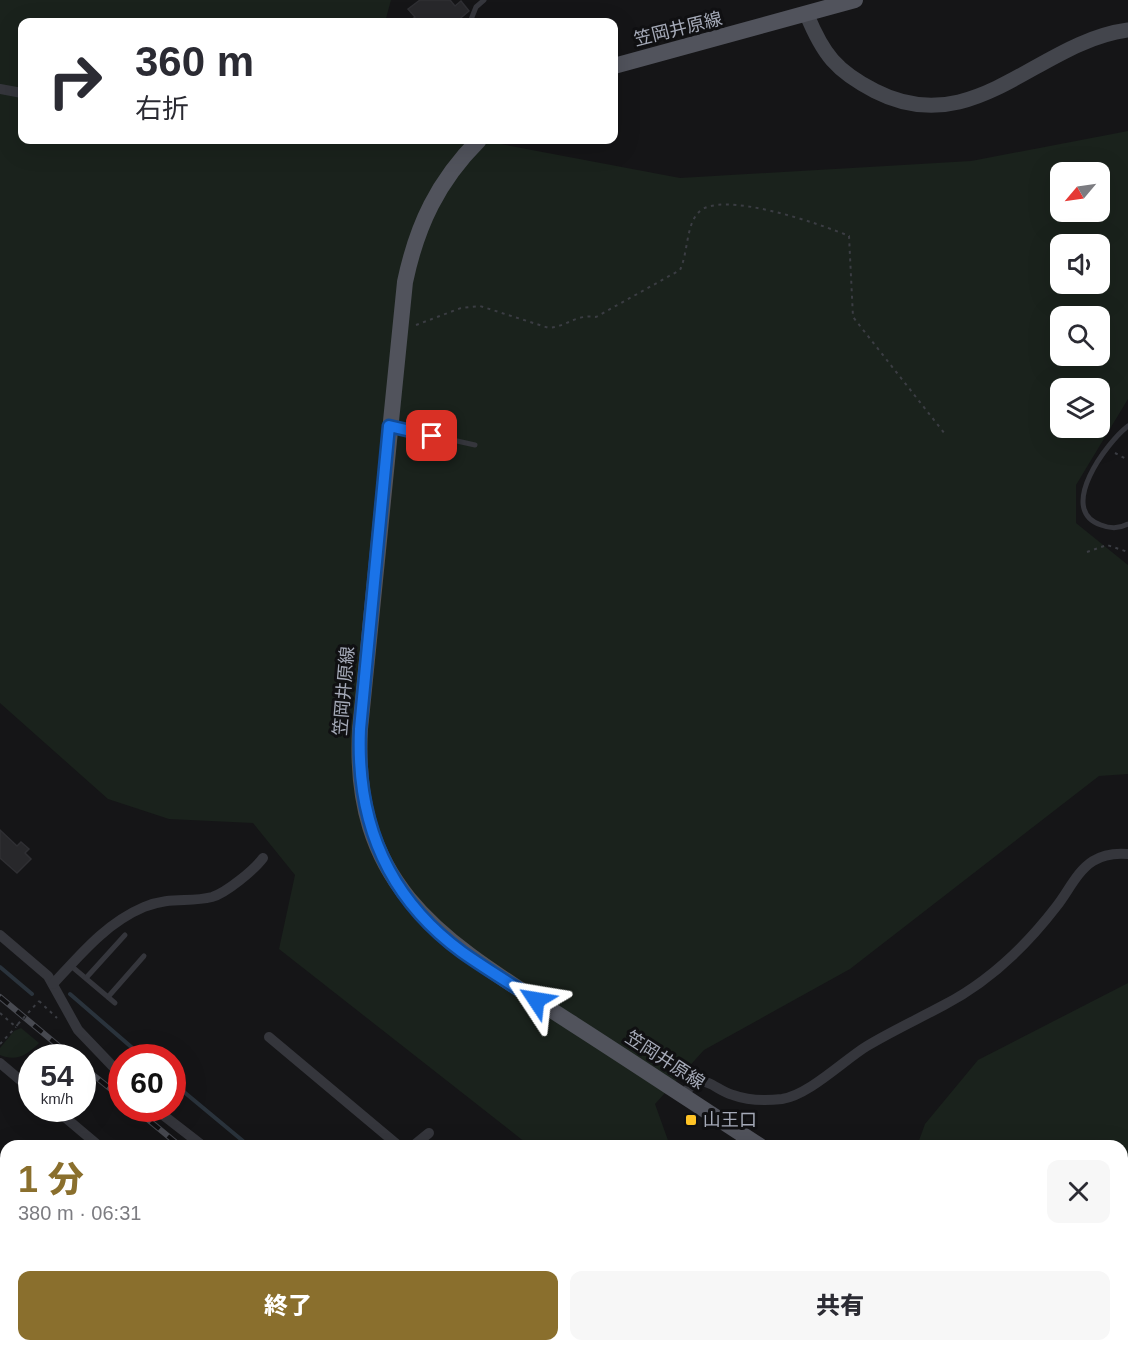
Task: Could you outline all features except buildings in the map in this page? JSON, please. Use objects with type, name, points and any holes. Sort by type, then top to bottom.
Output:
[{"type":"main road","name":"笠岡井原線","points":[[618,65],[855,0]]},
{"type":"main road","name":"笠岡井原線","points":[[475,144],[458,161],[424,215],[409,263],[389,426],[358,761],[370,831],[381,855],[410,903],[462,952],[751,1140]]},
{"type":"street","points":[[807,15],[827,57],[843,72],[881,94],[929,105],[955,104],[979,98],[1092,39],[1128,30]]},
{"type":"street","points":[[0,89],[18,92]]},
{"type":"street","points":[[683,1096],[688,1088],[703,1081],[712,1083],[729,1094],[748,1100],[785,1098],[800,1091],[867,1046],[962,996],[983,982],[1044,922],[1092,862],[1104,855],[1128,854]]},
{"type":"street","points":[[53,984],[102,933],[143,908],[170,898],[215,896],[255,868],[263,858]]},
{"type":"street","points":[[0,936],[48,976],[78,1030],[108,1061]]},
{"type":"street","points":[[270,1037],[392,1140]]},
{"type":"street","points":[[0,1063],[18,1078]]},
{"type":"street","points":[[71,1122],[92,1140]]},
{"type":"street","points":[[172,1122],[195,1140]]},
{"type":"street","points":[[420,1140],[429,1133]]},
{"type":"lane","points":[[472,18],[476,8],[484,0]]},
{"type":"lane","points":[[389,426],[474,445]]},
{"type":"lane","points":[[1128,426],[1119,433],[1085,483],[1083,507],[1087,516],[1097,524],[1112,528],[1128,525]]},
{"type":"lane","points":[[86,978],[125,935]]},
{"type":"lane","points":[[108,997],[144,956]]},
{"type":"lane","points":[[70,965],[115,1003]]},
{"type":"path","points":[[399,332],[461,308],[480,306],[549,328],[561,326],[583,315],[596,317],[681,270],[694,218],[700,210],[747,205],[819,223],[849,236],[853,317],[945,434]]},
{"type":"path","points":[[1107,449],[1128,460]]},
{"type":"path","points":[[1087,552],[1107,545],[1128,552]]},
{"type":"path","points":[[0,1044],[39,1001],[63,1023]]},
{"type":"path","points":[[0,1013],[17,1025]]},
{"type":"shaded area","points":[[0,0],[391,0],[386,18],[18,18],[18,144],[500,144],[680,178],[971,161],[1128,131],[1128,399],[1110,429],[1110,378],[1050,378],[1050,438],[1104,438],[1076,485],[1076,523],[1128,565],[1128,774],[1099,776],[850,969],[704,1050],[655,1104],[668,1140],[522,1140],[279,949],[295,875],[253,823],[169,819],[108,799],[0,703]]},
{"type":"shaded area","points":[[1128,983],[1128,1140],[919,1140],[925,1124],[978,1060]]},
{"type":"shaded area","points":[[21,1028],[39,1043],[18,1044],[18,1057],[11,1058],[0,1055],[0,1048],[14,1031]]},
{"type":"waterway","points":[[0,967],[32,994]]},
{"type":"waterway","points":[[70,994],[128,1044]]},
{"type":"waterway","points":[[186,1094],[242,1140]]},
{"type":"railway","points":[[0,997],[56,1044]]},
{"type":"railway","points":[[96,1077],[108,1087]]},
{"type":"railway","points":[[151,1122],[173,1140]]},
{"type":"place","name":"山王口","points":[[691,1120]]},
{"type":"route","points":[[432,436],[389,426],[360,729],[358,761],[364,799],[370,831],[394,880],[410,903],[432,927],[462,952],[536,1000]]}]
